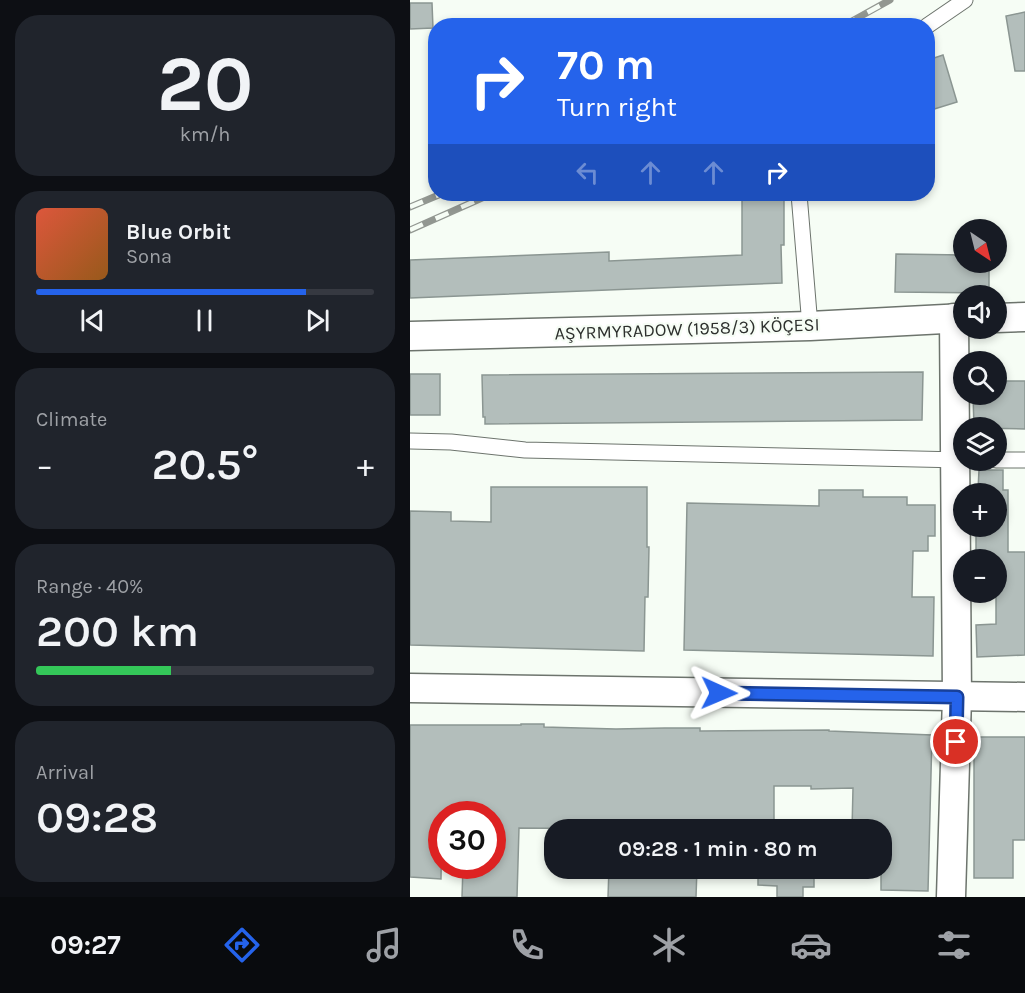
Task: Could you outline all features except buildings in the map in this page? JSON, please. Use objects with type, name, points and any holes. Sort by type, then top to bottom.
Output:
[{"type":"street","points":[[1007,318],[1025,317]]},
{"type":"street","name":"AŞYRMYRADOW (1958/3) KÖÇESI","points":[[410,336],[810,326],[953,318]]},
{"type":"street","points":[[959,339],[959,417]]},
{"type":"street","points":[[951,897],[957,697],[959,471]]},
{"type":"street","points":[[410,688],[1025,697]]},
{"type":"lane","points":[[935,21],[965,0]]},
{"type":"lane","points":[[800,201],[810,326]]},
{"type":"lane","points":[[410,441],[451,442],[525,450],[953,460]]},
{"type":"lane","points":[[1007,460],[1025,460]]},
{"type":"railway","points":[[857,18],[890,0]]},
{"type":"railway","points":[[410,207],[428,199]]},
{"type":"railway","points":[[410,230],[475,201]]},
{"type":"route","points":[[719,693],[957,697],[956,742]]}]
